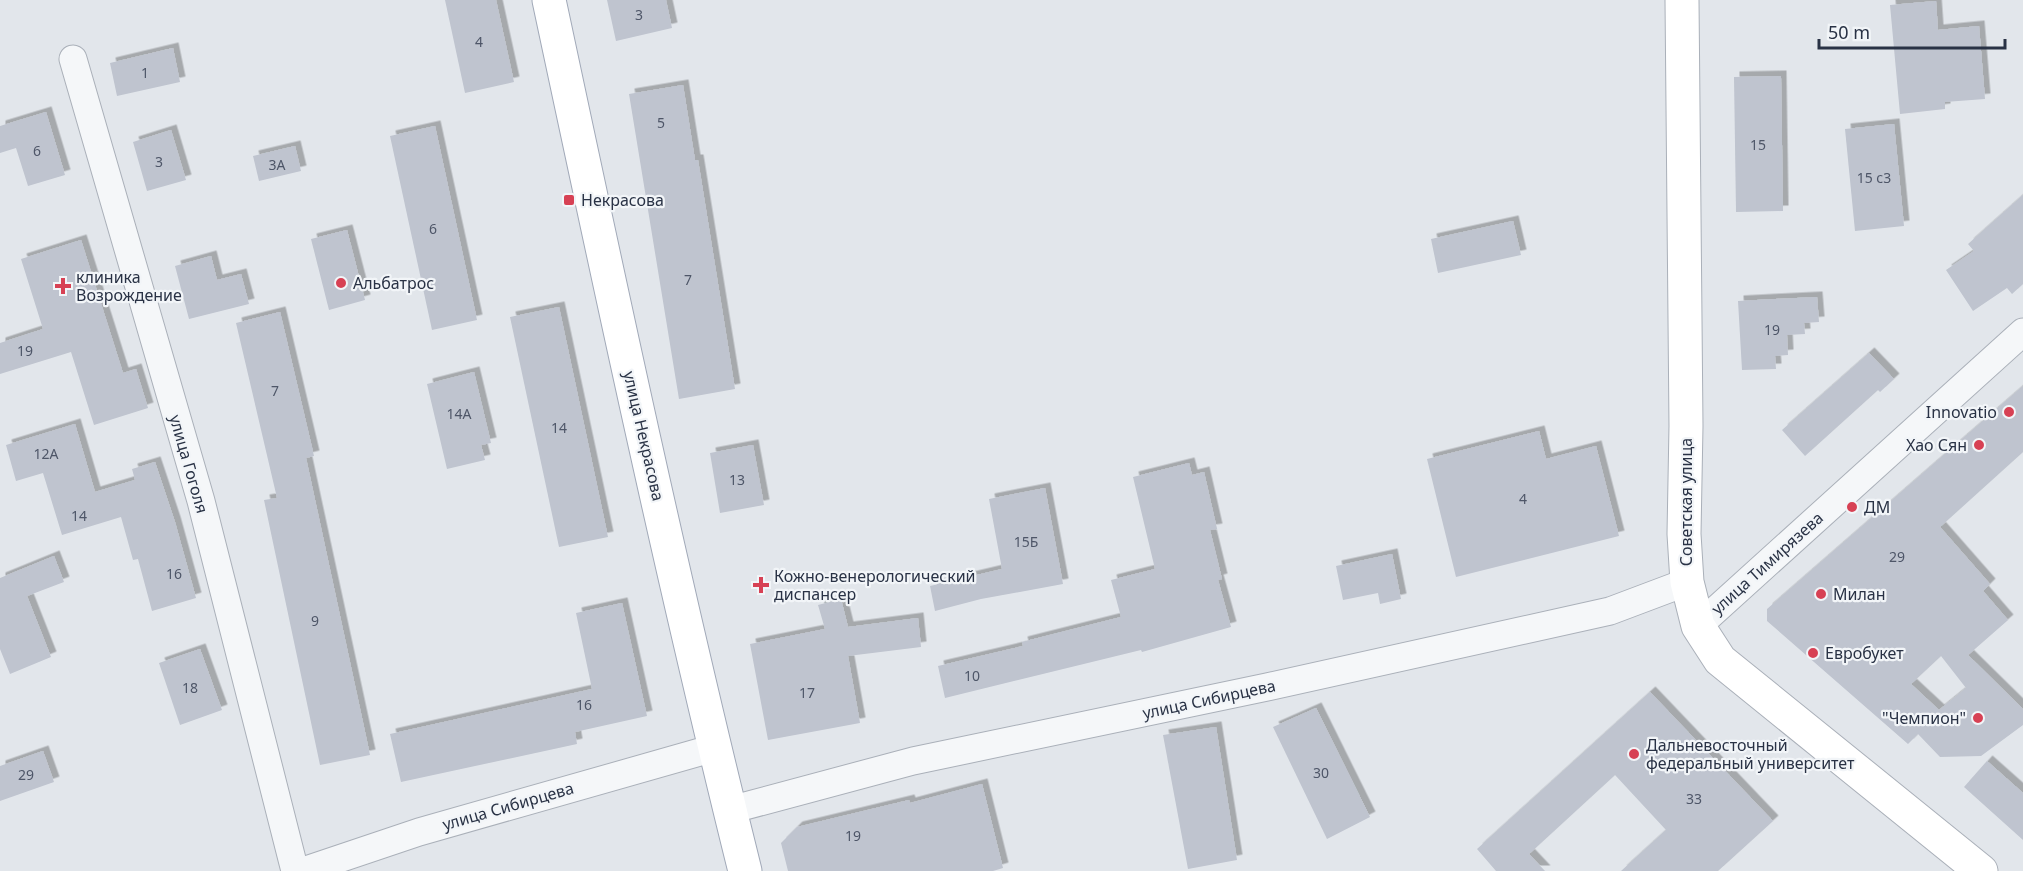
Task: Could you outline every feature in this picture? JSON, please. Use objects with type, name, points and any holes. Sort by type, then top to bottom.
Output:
[{"type":"main road","name":"улица Некрасова","points":[[549,0],[610,287],[714,748],[745,871]]},
{"type":"main road","name":"Советская улица","points":[[1682,0],[1686,414],[1684,534],[1687,582],[1698,626],[1720,660],[1981,871]]},
{"type":"street","name":"улица Гоголя","points":[[73,59],[201,501],[295,871]]},
{"type":"street","name":"улица Тимирязева","points":[[1698,626],[2023,332]]},
{"type":"street","name":"улица Сибирцева","points":[[730,810],[913,761],[1267,687],[1610,611],[1687,582]]},
{"type":"street","name":"улица Сибирцева","points":[[303,871],[419,832],[714,748]]},
{"type":"building","points":[[445,0],[496,0],[514,82],[465,93]]},
{"type":"building","points":[[607,0],[666,0],[672,28],[616,41]]},
{"type":"building","points":[[1936,1],[1938,30],[1979,26],[1985,99],[1945,102],[1945,109],[1900,114],[1890,5]]},
{"type":"building","points":[[173,48],[180,82],[117,96],[110,63]]},
{"type":"building","points":[[1781,76],[1783,211],[1736,212],[1734,77]]},
{"type":"building","points":[[683,85],[695,160],[698,160],[735,389],[679,399],[629,94]]},
{"type":"building","points":[[46,112],[65,175],[28,186],[16,148],[0,153],[0,126]]},
{"type":"building","points":[[1894,124],[1904,226],[1855,231],[1845,129]]},
{"type":"building","points":[[435,126],[477,320],[432,330],[390,136]]},
{"type":"building","points":[[171,130],[186,180],[147,191],[133,142]]},
{"type":"building","points":[[295,146],[301,171],[259,181],[253,156]]},
{"type":"building","points":[[2023,195],[2023,284],[2012,294],[2007,288],[1973,311],[1946,270],[1974,251],[1968,244]]},
{"type":"building","points":[[1513,221],[1521,255],[1438,273],[1431,239]]},
{"type":"building","points":[[347,230],[365,300],[329,310],[311,239]]},
{"type":"building","points":[[81,240],[123,373],[136,369],[148,408],[94,425],[71,352],[0,374],[0,343],[43,329],[21,259]]},
{"type":"building","points":[[211,256],[217,280],[241,274],[249,304],[189,319],[175,266]]},
{"type":"building","points":[[1817,297],[1819,322],[1804,323],[1805,334],[1787,335],[1788,355],[1775,356],[1776,369],[1742,370],[1738,301]]},
{"type":"building","points":[[559,307],[608,537],[559,547],[510,317]]},
{"type":"building","points":[[280,312],[314,456],[306,458],[370,755],[320,765],[264,500],[277,498],[236,323]]},
{"type":"building","points":[[1869,353],[1894,379],[1880,392],[1878,390],[1805,456],[1782,430]]},
{"type":"building","points":[[474,372],[491,443],[481,445],[485,460],[447,469],[427,384]]},
{"type":"building","points":[[2023,386],[2023,452],[1940,527],[1990,584],[1983,591],[2008,620],[1968,655],[2023,709],[2023,725],[1981,756],[1940,757],[1918,734],[1908,744],[1767,621],[1767,609]],"holes":[[[1941,656],[1966,688],[1939,710],[1911,684]]]},
{"type":"building","points":[[75,424],[95,492],[135,480],[132,469],[155,462],[175,522],[196,598],[152,611],[138,559],[133,560],[121,517],[62,535],[43,473],[16,481],[6,445]]},
{"type":"building","points":[[1539,431],[1546,459],[1596,446],[1619,536],[1456,577],[1427,459]]},
{"type":"building","points":[[753,445],[764,505],[720,513],[710,453]]},
{"type":"building","points":[[1189,463],[1192,475],[1204,472],[1217,529],[1210,530],[1222,579],[1218,580],[1231,627],[1142,652],[1141,650],[945,698],[938,666],[1023,646],[1022,642],[1121,617],[1111,580],[1155,569],[1133,477]]},
{"type":"building","points":[[1045,488],[1063,584],[981,599],[935,611],[930,586],[1002,569],[989,499]]},
{"type":"building","points":[[1392,554],[1401,599],[1380,604],[1378,593],[1343,600],[1336,566]]},
{"type":"building","points":[[54,556],[64,582],[27,596],[51,657],[10,674],[0,649],[0,578]]},
{"type":"building","points":[[841,599],[848,627],[918,618],[921,647],[848,656],[860,723],[768,740],[750,644],[825,629],[818,605]]},
{"type":"building","points":[[622,603],[647,716],[575,732],[577,744],[401,782],[390,734],[592,689],[576,613]]},
{"type":"building","points":[[200,649],[222,710],[180,725],[159,663]]},
{"type":"building","points":[[1650,692],[1773,821],[1718,871],[1621,871],[1666,830],[1615,775],[1529,854],[1545,871],[1496,871],[1477,849]]},
{"type":"building","points":[[1316,708],[1370,817],[1327,839],[1273,727]]},
{"type":"building","points":[[1216,727],[1237,860],[1188,869],[1163,735]]},
{"type":"building","points":[[43,751],[54,782],[0,801],[0,766]]},
{"type":"building","points":[[1987,761],[2023,793],[2023,840],[1964,787]]},
{"type":"building","points":[[982,784],[1003,868],[993,871],[788,871],[781,843],[797,827],[909,800],[910,803]]},
{"type":"place","name":"Некрасова","points":[[569,200]]},
{"type":"place","name":"Альбатрос","points":[[341,283]]},
{"type":"place","name":"клиника Возрождение","points":[[63,286]]},
{"type":"place","name":"Innovatio","points":[[2009,412]]},
{"type":"place","name":"Хао Сян","points":[[1979,445]]},
{"type":"place","name":"ДМ","points":[[1852,507]]},
{"type":"place","name":"Кожно-венерологический диспансер","points":[[761,585]]},
{"type":"place","name":"Милан","points":[[1821,594]]},
{"type":"place","name":"Евробукет","points":[[1813,653]]},
{"type":"place","name":"\"Чемпион\"","points":[[1978,718]]},
{"type":"place","name":"Дальневосточный федеральный университет","points":[[1634,754]]}]
